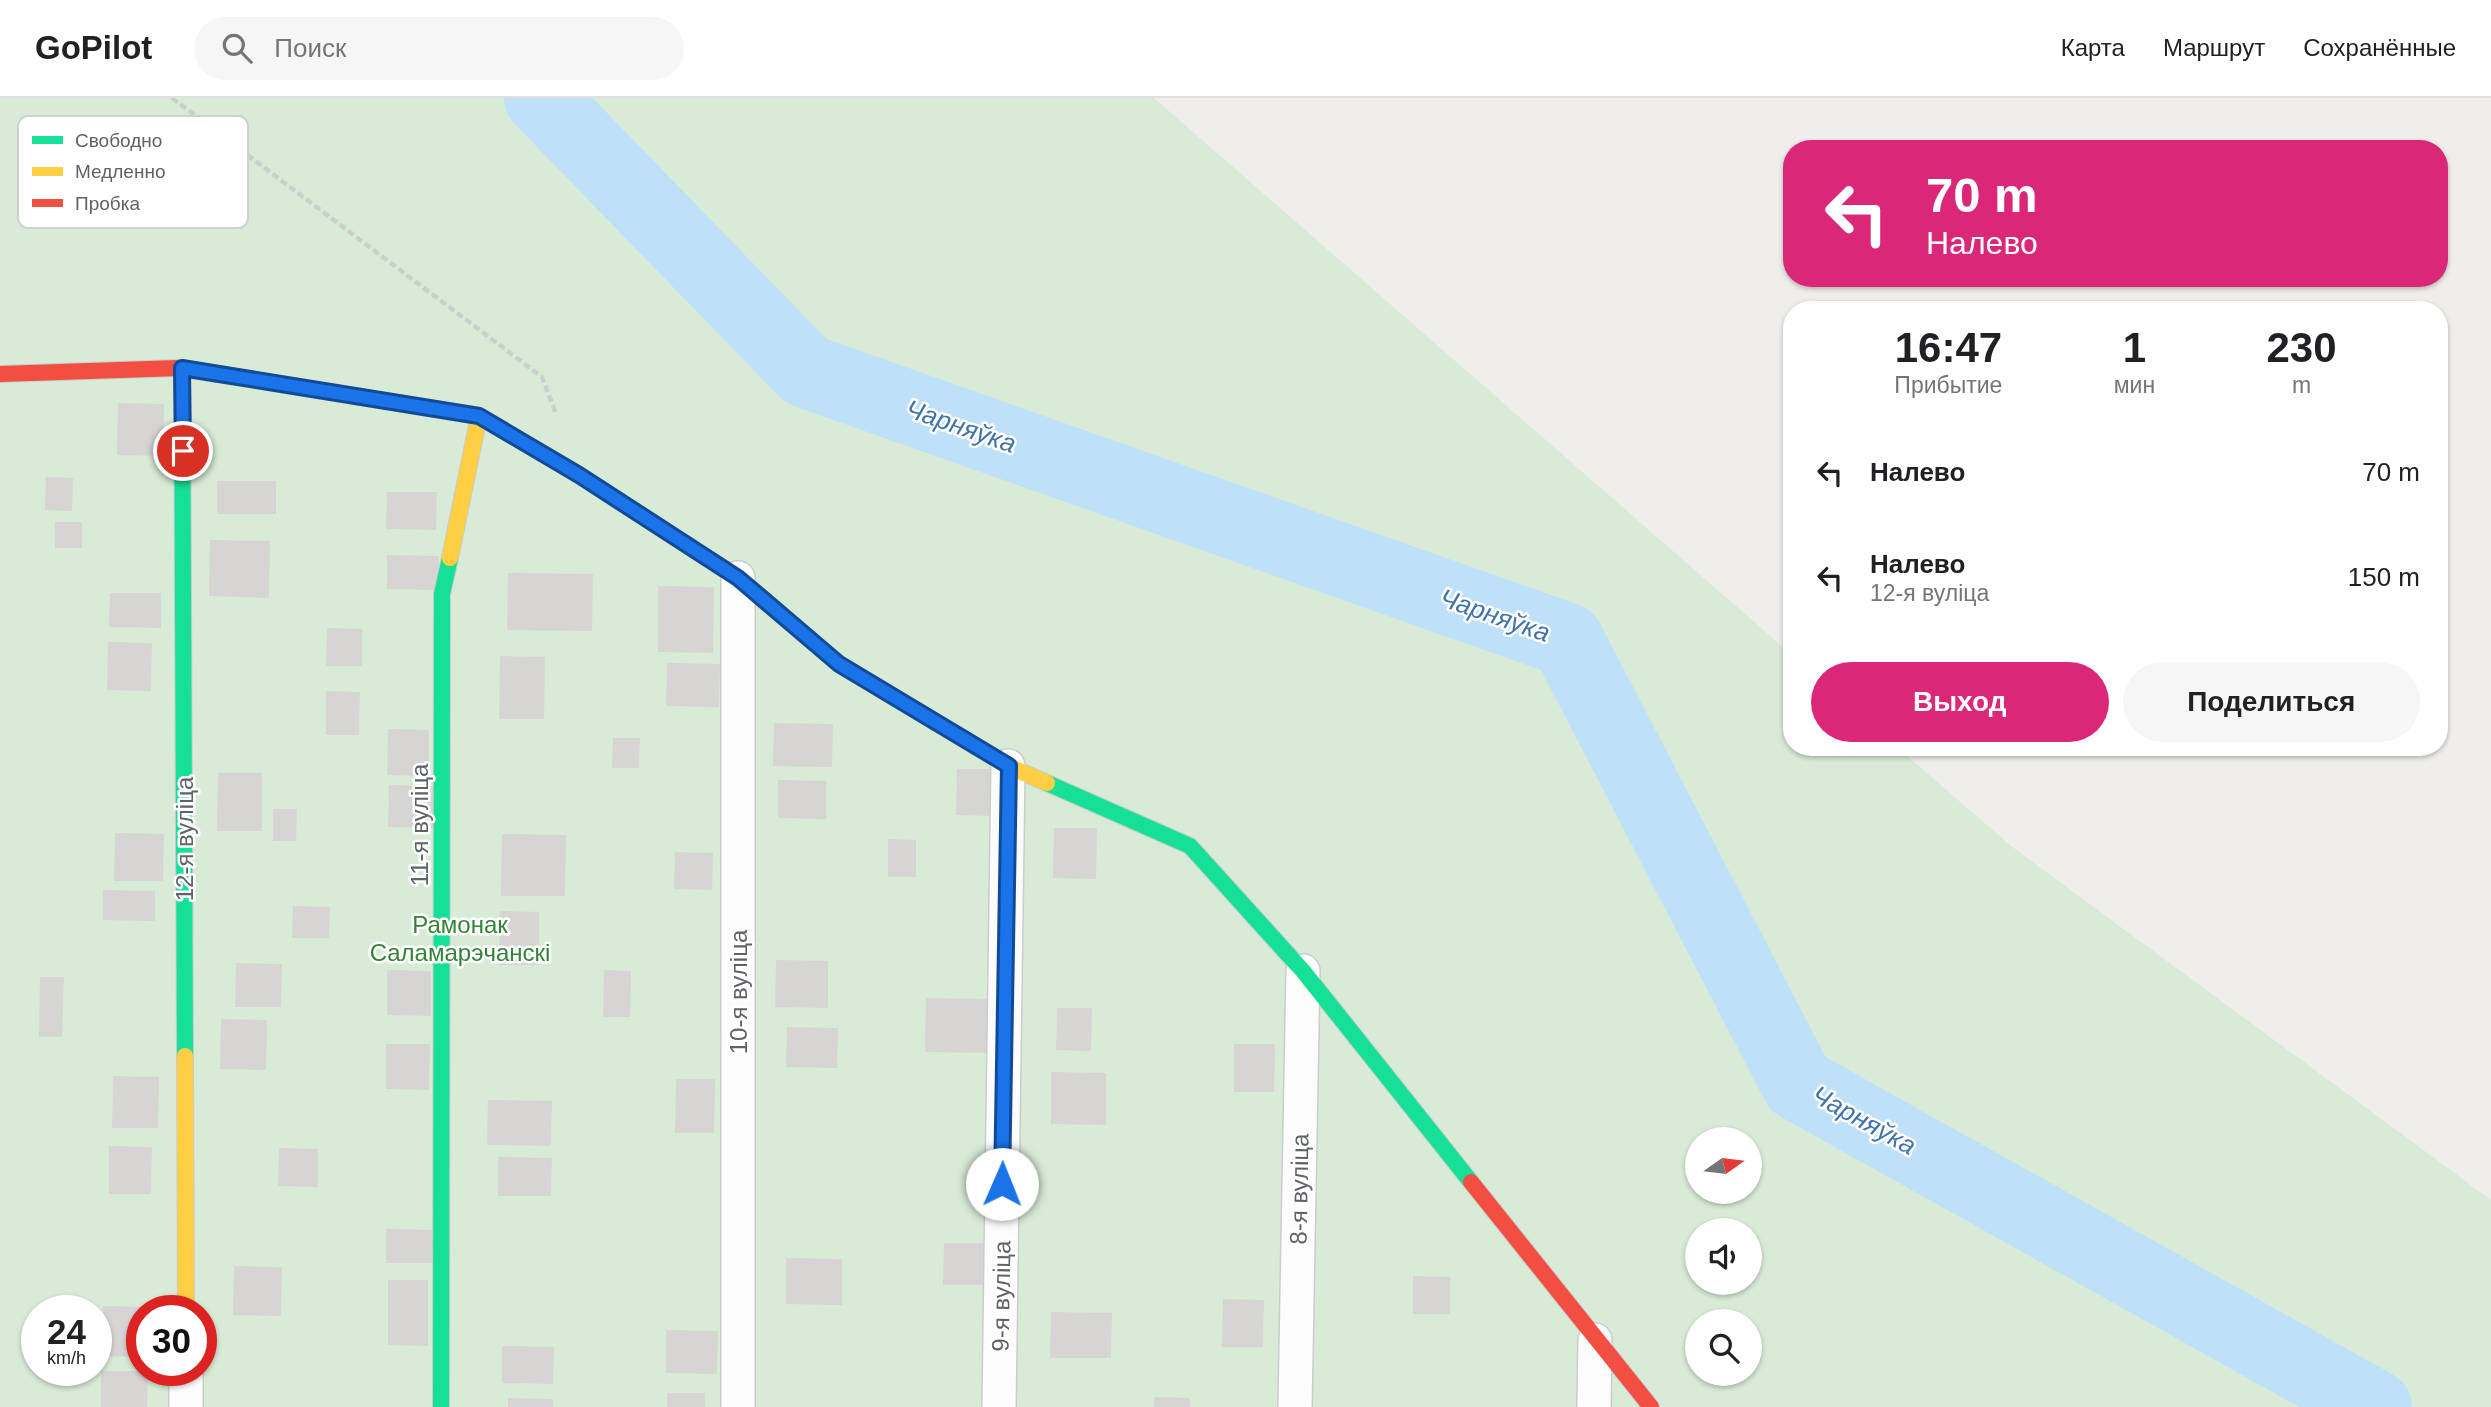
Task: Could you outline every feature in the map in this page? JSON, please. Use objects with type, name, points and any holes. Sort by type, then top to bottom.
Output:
[{"type":"street","points":[[0,374],[182,368],[479,416],[579,475],[738,578],[839,664],[1009,766],[1190,846],[1303,971],[1651,1407]]},
{"type":"street","name":"12-я вуліца","points":[[182,368],[186,1295]]},
{"type":"street","name":"11-я вуліца","points":[[441,1407],[442,594],[479,416]]},
{"type":"street","name":"10-я вуліца","points":[[738,578],[738,1407]]},
{"type":"street","name":"9-я вуліца","points":[[999,1407],[1009,766]]},
{"type":"street","name":"8-я вуліца","points":[[1295,1407],[1303,971]]},
{"type":"street","points":[[1594,1407],[1595,1340]]},
{"type":"street","points":[[186,1386],[186,1407]]},
{"type":"path","points":[[172,98],[196,116]]},
{"type":"path","points":[[248,155],[542,377],[579,475]]},
{"type":"green space","name":"Рамонак Саламарэчанскі","points":[[0,98],[1154,98],[1783,647],[1783,756],[1907,756],[2011,846],[2491,1200],[2491,1407],[0,1407]]},
{"type":"building","points":[[118,403],[164,404],[163,456],[117,455]]},
{"type":"building","points":[[46,477],[73,478],[72,511],[45,510]]},
{"type":"building","points":[[217,481],[276,481],[276,514],[217,514]]},
{"type":"building","points":[[387,492],[437,492],[436,530],[386,529]]},
{"type":"building","points":[[55,522],[82,522],[82,548],[55,548]]},
{"type":"building","points":[[210,540],[270,541],[269,598],[209,596]]},
{"type":"building","points":[[387,555],[439,556],[438,590],[387,589]]},
{"type":"building","points":[[508,573],[593,574],[592,631],[507,630]]},
{"type":"building","points":[[658,586],[714,587],[713,653],[658,652]]},
{"type":"building","points":[[110,593],[161,593],[161,628],[109,627]]},
{"type":"building","points":[[327,628],[362,629],[362,666],[326,666]]},
{"type":"building","points":[[108,642],[152,643],[151,691],[107,690]]},
{"type":"building","points":[[500,656],[545,657],[544,719],[499,719]]},
{"type":"building","points":[[667,663],[720,664],[719,707],[666,706]]},
{"type":"building","points":[[326,691],[360,692],[359,735],[326,735]]},
{"type":"building","points":[[774,723],[833,724],[832,767],[773,766]]},
{"type":"building","points":[[388,729],[429,730],[429,776],[387,775]]},
{"type":"building","points":[[613,738],[640,738],[639,768],[612,768]]},
{"type":"building","points":[[957,769],[994,769],[994,816],[956,815]]},
{"type":"building","points":[[218,773],[262,773],[262,831],[217,831]]},
{"type":"building","points":[[778,780],[826,781],[826,819],[778,818]]},
{"type":"building","points":[[389,785],[433,786],[433,828],[388,827]]},
{"type":"building","points":[[273,809],[297,809],[296,841],[273,841]]},
{"type":"building","points":[[1054,828],[1097,828],[1096,879],[1053,878]]},
{"type":"building","points":[[115,833],[164,834],[163,881],[114,881]]},
{"type":"building","points":[[502,834],[566,835],[565,896],[501,896]]},
{"type":"building","points":[[888,839],[916,840],[916,877],[888,877]]},
{"type":"building","points":[[675,852],[713,853],[712,890],[674,889]]},
{"type":"building","points":[[103,890],[155,891],[155,921],[103,920]]},
{"type":"building","points":[[293,906],[330,907],[329,938],[292,938]]},
{"type":"building","points":[[500,911],[539,912],[539,965],[499,965]]},
{"type":"building","points":[[776,960],[828,961],[828,1008],[775,1007]]},
{"type":"building","points":[[236,963],[282,964],[281,1007],[235,1007]]},
{"type":"building","points":[[387,970],[431,971],[431,1016],[387,1015]]},
{"type":"building","points":[[604,970],[631,971],[630,1017],[603,1017]]},
{"type":"building","points":[[40,977],[64,977],[62,1037],[39,1037]]},
{"type":"building","points":[[926,998],[993,999],[992,1053],[925,1052]]},
{"type":"building","points":[[1057,1008],[1092,1008],[1091,1051],[1056,1050]]},
{"type":"building","points":[[221,1019],[267,1020],[266,1070],[220,1069]]},
{"type":"building","points":[[787,1027],[838,1028],[837,1068],[786,1067]]},
{"type":"building","points":[[386,1044],[430,1044],[429,1090],[386,1089]]},
{"type":"building","points":[[1234,1044],[1275,1044],[1274,1092],[1234,1092]]},
{"type":"building","points":[[1051,1072],[1106,1073],[1106,1125],[1051,1124]]},
{"type":"building","points":[[113,1076],[159,1077],[158,1128],[112,1128]]},
{"type":"building","points":[[676,1079],[715,1079],[714,1133],[675,1133]]},
{"type":"building","points":[[488,1100],[552,1101],[551,1146],[487,1145]]},
{"type":"building","points":[[109,1146],[152,1147],[151,1194],[109,1194]]},
{"type":"building","points":[[279,1148],[318,1149],[318,1187],[278,1186]]},
{"type":"building","points":[[498,1157],[552,1158],[551,1196],[498,1196]]},
{"type":"building","points":[[386,1229],[434,1230],[434,1263],[386,1263]]},
{"type":"building","points":[[944,1243],[988,1243],[987,1285],[943,1285]]},
{"type":"building","points":[[786,1258],[842,1259],[842,1305],[786,1304]]},
{"type":"building","points":[[234,1266],[282,1267],[281,1316],[233,1315]]},
{"type":"building","points":[[1413,1276],[1450,1277],[1450,1314],[1413,1314]]},
{"type":"building","points":[[388,1280],[428,1280],[428,1346],[388,1345]]},
{"type":"building","points":[[1223,1299],[1264,1300],[1263,1347],[1222,1347]]},
{"type":"building","points":[[112,1306],[126,1306],[126,1357],[112,1356]]},
{"type":"building","points":[[1051,1312],[1112,1313],[1111,1358],[1050,1358]]},
{"type":"building","points":[[666,1330],[718,1331],[717,1374],[666,1373]]},
{"type":"building","points":[[502,1346],[554,1347],[553,1384],[502,1383]]},
{"type":"building","points":[[112,1371],[126,1371],[126,1386],[148,1386],[147,1407],[101,1407],[101,1386],[112,1386]]},
{"type":"building","points":[[667,1393],[705,1393],[705,1407],[667,1407]]},
{"type":"building","points":[[1154,1397],[1190,1398],[1190,1407],[1154,1407]]},
{"type":"building","points":[[508,1398],[553,1399],[553,1407],[508,1407]]},
{"type":"waterway","name":"Чарняўка","points":[[541,98],[806,371],[1567,640],[1798,1084],[2375,1407]]},
{"type":"traffic: fast","points":[[179,368],[479,416],[579,475],[738,578],[839,664]]},
{"type":"traffic: fast","points":[[182,368],[185,1056]]},
{"type":"traffic: fast","points":[[441,1407],[442,594],[450,558]]},
{"type":"traffic: fast","points":[[1047,783],[1190,846],[1303,971],[1471,1182]]},
{"type":"traffic: slow","points":[[450,558],[479,416]]},
{"type":"traffic: slow","points":[[839,664],[1008,766],[1047,783]]},
{"type":"traffic: slow","points":[[185,1056],[186,1295]]},
{"type":"traffic: jam","points":[[0,374],[179,368]]},
{"type":"traffic: jam","points":[[1471,1182],[1651,1407]]},
{"type":"route","points":[[183,451],[182,368],[479,416],[579,475],[738,578],[839,664],[1009,766],[1002,1184]]}]
